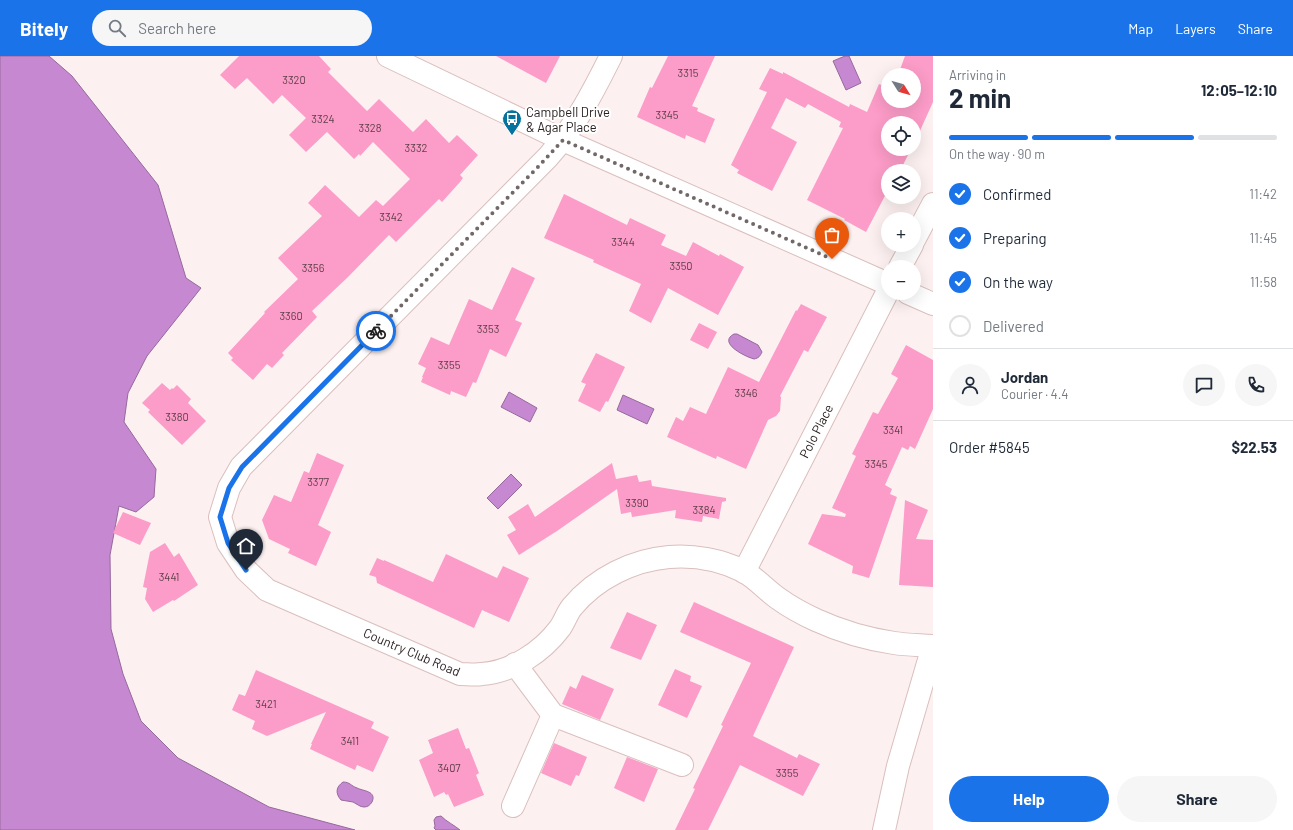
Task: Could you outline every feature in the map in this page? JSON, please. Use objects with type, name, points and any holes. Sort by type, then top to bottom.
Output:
[{"type":"street","points":[[388,56],[563,140],[881,281]]},
{"type":"street","name":"Country Club Road","points":[[611,56],[587,103],[563,140],[242,467],[229,488],[220,517],[228,543],[246,570],[267,590],[460,674],[483,674],[506,669],[528,658],[544,645],[560,628],[571,608],[596,584],[619,570],[642,562],[669,557],[694,557],[720,562],[744,572],[779,599],[816,620],[852,634],[887,642],[933,646]]},
{"type":"street","points":[[921,227],[933,204]]},
{"type":"street","points":[[921,299],[933,304]]},
{"type":"street","name":"Polo Place","points":[[744,572],[883,300]]},
{"type":"street","points":[[884,830],[898,766],[933,646]]},
{"type":"street","points":[[515,664],[553,715],[682,765]]},
{"type":"street","points":[[513,806],[553,715]]},
{"type":"shaded area","points":[[0,56],[49,56],[72,76],[158,185],[186,278],[201,288],[147,356],[128,393],[124,422],[156,469],[154,497],[136,512],[119,506],[110,555],[111,629],[123,674],[141,721],[178,758],[269,807],[355,830],[0,830]]},
{"type":"shaded area","points":[[849,56],[861,83],[846,90],[833,61]]},
{"type":"shaded area","points":[[734,334],[737,334],[758,345],[762,352],[759,357],[754,359],[745,356],[735,349],[729,341]]},
{"type":"shaded area","points":[[509,392],[537,408],[530,422],[501,407]]},
{"type":"shaded area","points":[[623,395],[654,409],[647,424],[617,410]]},
{"type":"shaded area","points":[[511,474],[522,485],[498,509],[487,498]]},
{"type":"shaded area","points":[[343,782],[369,792],[373,796],[372,802],[368,806],[363,807],[353,802],[341,800],[337,790]]},
{"type":"shaded area","points":[[441,816],[460,830],[436,830],[434,828],[434,820],[436,817]]},
{"type":"building","points":[[239,56],[319,56],[331,69],[328,72],[367,111],[379,99],[413,132],[426,119],[449,143],[457,135],[478,155],[460,175],[463,178],[460,182],[442,202],[439,199],[396,242],[389,235],[312,311],[317,317],[282,353],[284,355],[272,368],[267,364],[253,380],[231,360],[233,358],[228,353],[265,313],[264,312],[298,279],[278,258],[322,216],[308,203],[325,185],[359,217],[376,200],[383,206],[410,179],[373,142],[360,156],[359,154],[354,159],[327,132],[306,152],[289,135],[306,118],[282,95],[273,104],[247,78],[235,89],[220,75]]},
{"type":"building","points":[[496,56],[560,56],[546,83]]},
{"type":"building","points":[[668,56],[715,56],[692,106],[698,108],[697,111],[715,119],[705,143],[686,135],[685,139],[637,117],[650,87],[652,88]]},
{"type":"building","points":[[905,56],[933,56],[933,102],[921,129],[921,116],[881,116],[881,156],[908,156],[904,164],[881,164],[881,203],[866,232],[844,220],[845,219],[807,200],[843,128],[839,127],[841,122],[808,104],[805,108],[786,98],[771,128],[797,142],[772,191],[737,173],[739,170],[731,165],[767,92],[759,89],[770,68],[783,74],[783,72],[849,107],[850,104],[867,112],[879,84],[881,85],[881,108],[921,108],[921,68],[901,68]]},
{"type":"building","points":[[564,194],[627,225],[630,218],[666,235],[661,245],[686,256],[693,242],[744,267],[718,315],[668,288],[651,323],[629,311],[641,284],[593,262],[594,260],[544,238]]},
{"type":"building","points":[[512,267],[535,278],[515,320],[522,323],[506,357],[490,349],[476,383],[473,382],[466,397],[451,391],[450,395],[421,382],[426,368],[418,364],[431,337],[449,345],[469,299],[492,310]]},
{"type":"building","points":[[801,304],[827,317],[808,352],[804,350],[780,396],[780,411],[776,416],[768,420],[746,469],[717,456],[716,459],[667,437],[676,417],[683,421],[690,407],[706,414],[728,367],[759,382],[796,310],[797,311]]},
{"type":"building","points":[[699,323],[717,332],[708,349],[690,340]]},
{"type":"building","points":[[906,345],[933,360],[933,409],[915,449],[910,446],[908,450],[902,447],[885,485],[892,489],[890,494],[897,497],[869,578],[852,573],[853,566],[808,544],[822,514],[845,517],[846,514],[832,508],[856,456],[852,454],[873,412],[878,414],[898,378],[891,374]]},
{"type":"building","points":[[596,353],[625,367],[608,402],[606,401],[600,412],[578,401],[586,384],[581,382]]},
{"type":"building","points":[[162,383],[170,390],[177,385],[191,399],[188,403],[206,421],[182,445],[148,412],[150,410],[142,403]]},
{"type":"building","points":[[317,453],[344,465],[318,525],[331,532],[316,566],[288,553],[290,549],[269,539],[262,520],[274,495],[291,502],[304,471],[309,473]]},
{"type":"building","points":[[612,463],[616,479],[637,475],[639,482],[651,480],[652,486],[726,498],[726,501],[722,502],[719,519],[703,516],[702,522],[675,518],[676,510],[632,517],[631,512],[621,514],[617,489],[557,531],[519,555],[507,535],[516,530],[508,517],[528,504],[535,517]]},
{"type":"building","points":[[905,500],[928,510],[916,539],[933,540],[933,587],[899,585]]},
{"type":"building","points":[[123,512],[151,523],[140,545],[113,533]]},
{"type":"building","points":[[165,543],[174,557],[179,553],[198,585],[174,601],[173,600],[153,612],[145,599],[147,588],[143,587],[150,552]]},
{"type":"building","points":[[446,554],[497,578],[503,566],[529,578],[509,622],[482,610],[474,628],[377,583],[376,577],[369,575],[377,558],[433,582]]},
{"type":"building","points":[[694,602],[794,647],[753,736],[797,758],[799,754],[820,764],[803,796],[740,765],[708,830],[675,830],[695,789],[693,788],[723,726],[721,725],[751,663],[680,632]]},
{"type":"building","points":[[627,612],[657,625],[641,660],[610,648]]},
{"type":"building","points":[[675,669],[691,676],[690,681],[702,686],[687,718],[658,705]]},
{"type":"building","points":[[256,670],[374,722],[371,728],[389,737],[373,772],[357,765],[355,770],[310,749],[326,712],[267,736],[252,729],[255,721],[232,710],[239,694],[245,696]]},
{"type":"building","points":[[582,675],[614,689],[600,720],[562,704],[570,686],[576,689]]},
{"type":"building","points":[[458,728],[466,749],[469,748],[479,773],[476,775],[484,795],[454,807],[448,794],[446,795],[444,792],[434,797],[419,760],[433,753],[428,740]]},
{"type":"building","points":[[554,743],[587,757],[579,776],[576,775],[571,786],[541,773]]},
{"type":"building","points":[[627,757],[658,769],[644,802],[614,788]]},
{"type":"way so far","points":[[376,331],[563,140],[832,259]]},
{"type":"place","name":"Campbell Drive & Agar Place","points":[[512,136]]},
{"type":"route","points":[[246,570],[228,543],[220,517],[229,488],[242,467],[376,331]]}]
